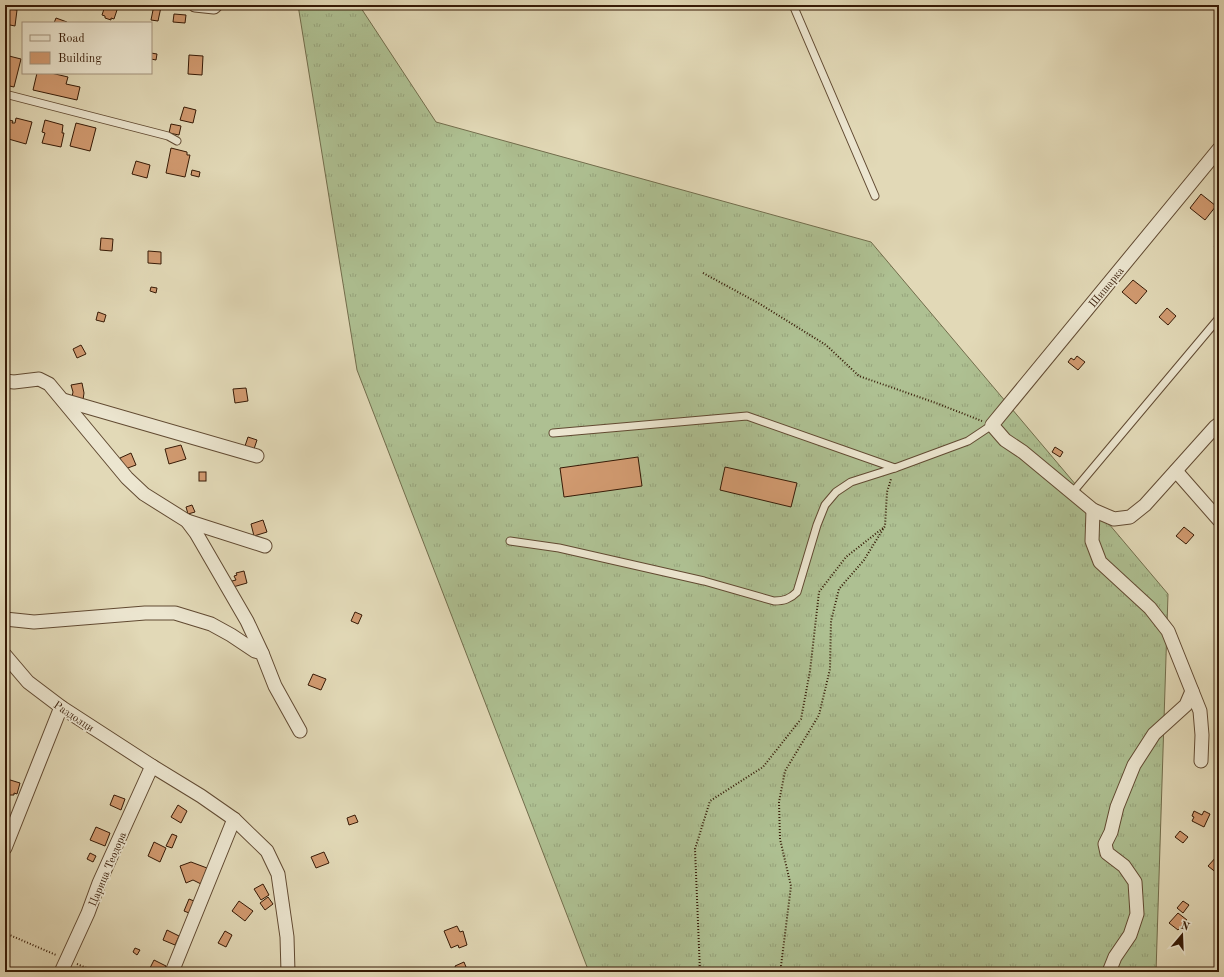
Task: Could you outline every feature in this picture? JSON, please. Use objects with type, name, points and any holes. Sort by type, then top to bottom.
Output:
[{"type":"street","points":[[195,5],[214,7],[216,5]]},
{"type":"street","name":"Шишарка","points":[[992,425],[1219,149]]},
{"type":"street","points":[[5,381],[14,382],[39,379],[49,384],[126,478],[144,494],[187,521],[265,546]]},
{"type":"street","points":[[63,400],[257,456]]},
{"type":"street","points":[[992,425],[1005,440],[1023,452],[1093,510],[1114,519],[1130,517],[1145,506],[1219,424]]},
{"type":"street","points":[[1176,471],[1219,520]]},
{"type":"street","points":[[1093,510],[1092,541],[1100,562],[1150,608],[1168,631],[1200,711],[1202,735],[1201,761]]},
{"type":"street","points":[[187,521],[196,533],[247,621],[275,686],[300,731]]},
{"type":"street","points":[[5,619],[34,622],[145,612],[175,613],[211,624],[255,651],[262,653]]},
{"type":"street","name":"Раздолци","points":[[5,655],[28,682],[61,707],[201,796],[234,819],[267,851],[278,874],[287,937],[288,972]]},
{"type":"street","points":[[1109,972],[1115,957],[1130,935],[1137,914],[1135,882],[1124,866],[1107,854],[1105,844],[1111,832],[1117,807],[1134,765],[1154,734],[1186,705],[1192,691]]},
{"type":"street","points":[[5,848],[61,707]]},
{"type":"street","name":"Царица Теодора","points":[[61,972],[88,913],[99,883],[152,766]]},
{"type":"street","points":[[172,972],[234,819]]},
{"type":"lane","points":[[793,5],[875,196]]},
{"type":"lane","points":[[5,94],[168,136],[177,141]]},
{"type":"lane","points":[[1072,493],[1219,318]]},
{"type":"lane","points":[[553,433],[747,416],[895,468]]},
{"type":"lane","points":[[510,542],[559,548],[704,581],[774,601],[783,601],[791,598],[797,592],[817,525],[825,505],[836,492],[851,482],[968,442],[992,425]]},
{"type":"path","points":[[703,273],[760,304],[826,345],[859,376],[936,403],[992,425]]},
{"type":"path","points":[[782,972],[781,966],[791,886],[780,839],[779,802],[785,771],[819,715],[830,669],[831,621],[839,590],[864,560],[885,526],[886,492],[895,468]]},
{"type":"path","points":[[700,972],[695,849],[710,801],[763,766],[801,719],[810,671],[818,592],[846,557],[885,526]]},
{"type":"path","points":[[5,933],[96,972]]},
{"type":"green space","points":[[298,5],[359,5],[436,122],[871,242],[1168,594],[1156,972],[589,972],[357,370]]},
{"type":"building","points":[[110,5],[116,5],[115,9],[117,10],[114,19],[111,18],[111,20],[102,15],[105,6],[110,7]]},
{"type":"building","points":[[154,5],[161,7],[158,21],[151,20]]},
{"type":"building","points":[[5,8],[17,10],[15,26],[5,24]]},
{"type":"building","points":[[174,14],[186,15],[185,23],[173,22]]},
{"type":"building","points":[[56,18],[67,22],[54,22]]},
{"type":"building","points":[[152,53],[157,54],[156,60],[152,59]]},
{"type":"building","points":[[5,55],[21,59],[14,87],[5,85]]},
{"type":"building","points":[[189,55],[203,56],[202,75],[188,74]]},
{"type":"building","points":[[37,74],[55,74],[68,77],[66,84],[80,87],[77,100],[33,90]]},
{"type":"building","points":[[184,107],[196,110],[193,123],[180,120]]},
{"type":"building","points":[[16,118],[32,122],[26,144],[5,138],[5,119],[15,123]]},
{"type":"building","points":[[45,120],[63,125],[62,133],[64,133],[61,147],[42,143],[45,133],[42,132]]},
{"type":"building","points":[[76,123],[96,128],[90,151],[70,146]]},
{"type":"building","points":[[171,124],[181,126],[179,135],[169,133]]},
{"type":"building","points":[[171,148],[187,152],[187,155],[190,155],[185,177],[166,173]]},
{"type":"building","points":[[136,161],[150,165],[147,178],[132,174]]},
{"type":"building","points":[[192,170],[200,172],[199,177],[191,175]]},
{"type":"building","points":[[1201,194],[1216,206],[1205,220],[1190,208]]},
{"type":"building","points":[[101,238],[113,239],[112,251],[100,250]]},
{"type":"building","points":[[1219,241],[1219,251],[1214,247]]},
{"type":"building","points":[[148,251],[161,252],[161,264],[148,263]]},
{"type":"building","points":[[1133,280],[1147,291],[1136,304],[1122,292]]},
{"type":"building","points":[[151,287],[157,288],[156,293],[150,291]]},
{"type":"building","points":[[1167,308],[1176,316],[1168,325],[1159,317]]},
{"type":"building","points":[[98,312],[106,315],[104,322],[96,320]]},
{"type":"building","points":[[81,345],[86,354],[77,358],[73,349]]},
{"type":"building","points":[[1077,356],[1085,362],[1078,370],[1068,362],[1071,358],[1074,360]]},
{"type":"building","points":[[82,383],[84,393],[83,400],[72,397],[73,392],[71,385]]},
{"type":"building","points":[[246,388],[248,401],[235,403],[233,389]]},
{"type":"building","points":[[248,437],[257,440],[253,452],[244,449]]},
{"type":"building","points":[[181,445],[186,459],[169,464],[165,449]]},
{"type":"building","points":[[1055,447],[1063,452],[1060,457],[1052,452]]},
{"type":"building","points":[[131,453],[136,465],[125,469],[120,458]]},
{"type":"building","points":[[638,457],[642,486],[564,497],[560,468]]},
{"type":"building","points":[[725,467],[797,483],[791,507],[720,490]]},
{"type":"building","points":[[199,472],[206,472],[206,481],[199,481]]},
{"type":"building","points":[[192,505],[195,512],[188,514],[186,507]]},
{"type":"building","points":[[263,520],[267,532],[254,536],[251,524]]},
{"type":"building","points":[[1184,527],[1194,535],[1186,544],[1176,536]]},
{"type":"building","points":[[244,571],[247,583],[233,587],[232,581],[236,580],[234,576],[237,575],[236,573]]},
{"type":"building","points":[[355,612],[362,615],[358,624],[351,621]]},
{"type":"building","points":[[313,674],[326,679],[321,690],[308,685]]},
{"type":"building","points":[[7,779],[20,783],[17,794],[14,793],[14,795],[5,795],[5,784]]},
{"type":"building","points":[[114,795],[125,799],[121,810],[110,805]]},
{"type":"building","points":[[178,805],[187,811],[181,823],[171,817]]},
{"type":"building","points":[[1194,811],[1202,815],[1204,811],[1210,814],[1204,827],[1192,821]]},
{"type":"building","points":[[355,815],[358,822],[349,825],[347,818]]},
{"type":"building","points":[[96,827],[110,833],[105,846],[90,840]]},
{"type":"building","points":[[1180,831],[1188,837],[1183,843],[1175,837]]},
{"type":"building","points":[[172,834],[177,836],[172,848],[166,846]]},
{"type":"building","points":[[154,842],[166,848],[160,862],[148,856]]},
{"type":"building","points":[[324,852],[329,863],[316,868],[311,857]]},
{"type":"building","points":[[90,853],[96,856],[93,862],[87,859]]},
{"type":"building","points":[[1217,856],[1219,858],[1218,874],[1208,866]]},
{"type":"building","points":[[191,862],[207,868],[201,884],[193,880],[186,883],[180,866]]},
{"type":"building","points":[[263,884],[269,895],[261,900],[254,889]]},
{"type":"building","points":[[268,897],[273,904],[265,910],[260,903]]},
{"type":"building","points":[[189,899],[199,903],[194,915],[184,911]]},
{"type":"building","points":[[239,901],[253,911],[245,921],[232,911]]},
{"type":"building","points":[[1183,901],[1189,905],[1183,913],[1177,908]]},
{"type":"building","points":[[1178,913],[1187,920],[1178,930],[1169,923]]},
{"type":"building","points":[[457,926],[460,932],[463,931],[467,945],[459,948],[458,945],[451,948],[444,931]]},
{"type":"building","points":[[167,930],[179,936],[175,945],[163,940]]},
{"type":"building","points":[[225,931],[232,935],[226,947],[218,943]]},
{"type":"building","points":[[135,948],[140,950],[137,955],[133,952]]},
{"type":"building","points":[[154,960],[166,966],[162,972],[153,972],[149,970]]},
{"type":"building","points":[[464,962],[468,972],[457,972],[455,966]]}]
